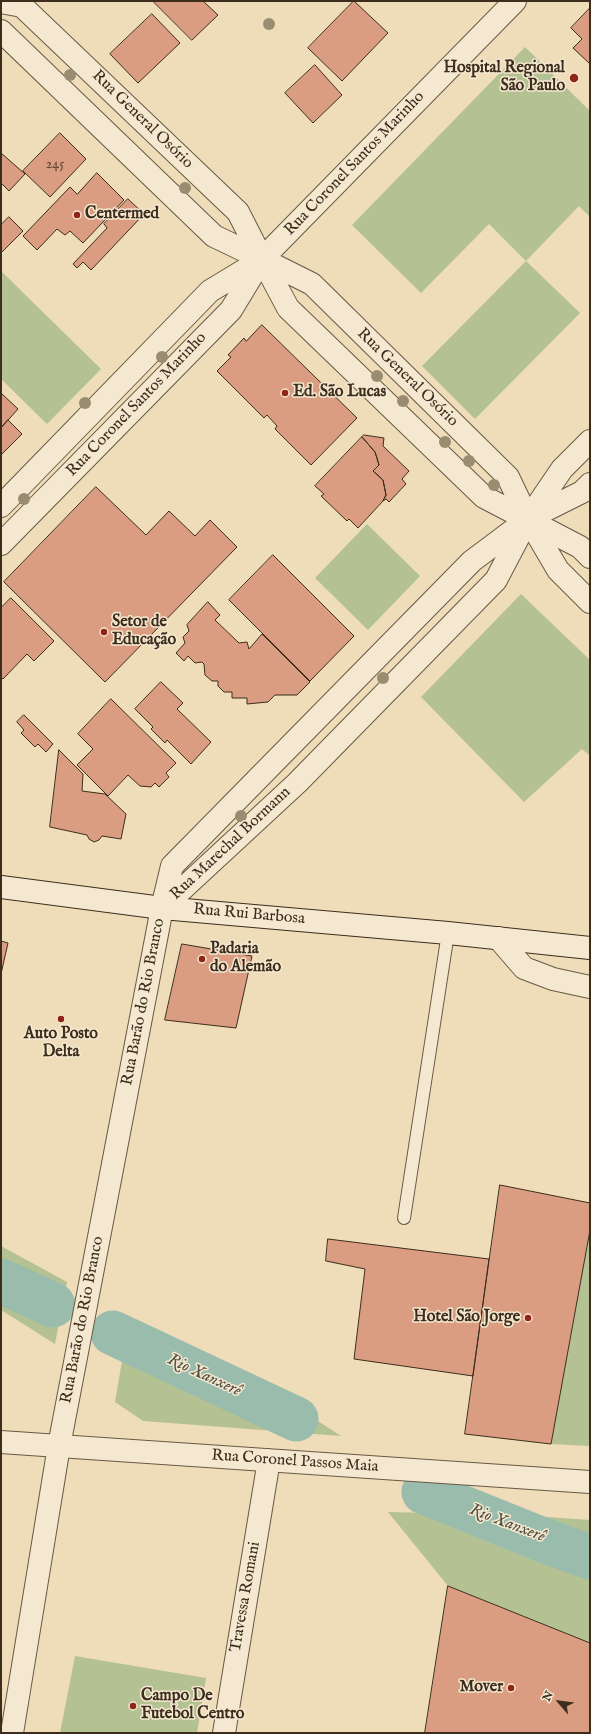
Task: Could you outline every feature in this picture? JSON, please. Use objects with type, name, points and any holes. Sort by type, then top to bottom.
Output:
[{"type":"street","name":"Rua Coronel Santos Marinho","points":[[1,544],[230,310],[262,259],[515,1]]},
{"type":"street","name":"Rua General Osório","points":[[1,2],[22,6],[238,212],[288,308],[343,359],[484,497],[580,547],[590,557]]},
{"type":"street","name":"Rua General Osório","points":[[1,31],[115,139],[214,236],[312,284],[508,477],[528,519],[558,570],[590,602]]},
{"type":"street","points":[[115,139],[136,115]]},
{"type":"street","name":"Rua Coronel Santos Marinho","points":[[1,506],[210,291],[262,259]]},
{"type":"street","points":[[343,359],[364,336]]},
{"type":"street","points":[[104,400],[124,419]]},
{"type":"street","points":[[415,430],[436,407]]},
{"type":"street","name":"Rua Marechal Bormann","points":[[162,908],[297,783],[496,580],[528,519],[562,469],[590,440]]},
{"type":"street","name":"Rua Marechal Bormann","points":[[162,908],[172,866],[472,561],[528,519],[582,492],[590,484]]},
{"type":"street","points":[[410,624],[431,646]]},
{"type":"street","points":[[344,691],[366,711]]},
{"type":"street","points":[[276,761],[297,783]]},
{"type":"street","name":"Rua Rui Barbosa","points":[[1,887],[162,908],[448,933],[590,948]]},
{"type":"street","name":"Rua Barão do Rio Branco","points":[[12,1733],[59,1446],[162,908]]},
{"type":"street","points":[[498,938],[524,968],[553,979],[590,987]]},
{"type":"street","name":"Rua Coronel Passos Maia","points":[[1,1442],[590,1482]]},
{"type":"street","name":"Travessa Romani","points":[[224,1733],[269,1460]]},
{"type":"lane","points":[[404,1218],[448,933]]},
{"type":"green space","points":[[525,47],[590,111],[590,217],[579,206],[526,261],[489,224],[421,293],[352,225]]},
{"type":"green space","points":[[526,261],[580,313],[475,419],[422,366]]},
{"type":"green space","points":[[1,271],[101,369],[47,424],[1,379]]},
{"type":"green space","points":[[367,524],[420,576],[368,630],[315,578]]},
{"type":"green space","points":[[521,594],[590,660],[590,756],[582,749],[524,802],[421,697]]},
{"type":"green space","points":[[590,1230],[590,1446],[551,1444]]},
{"type":"green space","points":[[1,1246],[67,1282],[55,1344],[1,1310]]},
{"type":"green space","points":[[128,1326],[155,1328],[258,1382],[341,1436],[143,1421],[115,1402]]},
{"type":"green space","points":[[388,1512],[518,1515],[590,1520],[590,1643],[448,1586]]},
{"type":"green space","name":"Campo De Futebol Centro","points":[[75,1656],[206,1678],[197,1733],[60,1733]]},
{"type":"building","points":[[153,1],[203,1],[218,15],[192,40]]},
{"type":"building","points":[[354,1],[388,33],[342,81],[308,48]]},
{"type":"building","points":[[590,8],[590,64],[573,48],[582,39],[571,28]]},
{"type":"building","points":[[152,14],[180,43],[138,83],[110,54]]},
{"type":"building","points":[[315,65],[342,95],[313,123],[285,93]]},
{"type":"building","points":[[60,133],[86,159],[50,197],[23,171]]},
{"type":"building","points":[[1,153],[25,174],[9,191],[1,183]]},
{"type":"building","name":"Centermed","points":[[97,173],[124,200],[83,243],[70,231],[65,235],[57,229],[37,250],[23,236],[70,187],[77,194]]},
{"type":"building","name":"Centermed","points":[[128,199],[144,214],[91,270],[83,262],[77,268],[73,264],[107,228],[104,224]]},
{"type":"building","points":[[9,217],[23,231],[1,253],[1,225]]},
{"type":"building","name":"Ed. São Lucas","points":[[262,325],[357,418],[311,465],[275,429],[277,426],[267,415],[264,418],[217,371],[231,357],[228,355],[244,338],[246,341]]},
{"type":"building","points":[[1,393],[18,409],[1,428]]},
{"type":"building","points":[[8,420],[22,434],[1,455],[1,428]]},
{"type":"building","points":[[364,435],[384,438],[383,446],[409,471],[402,479],[406,484],[389,502],[386,499],[383,501],[386,495],[383,480],[373,471],[379,465],[377,458],[375,452],[362,437]]},
{"type":"building","points":[[362,437],[375,452],[379,465],[373,471],[383,480],[386,495],[383,501],[358,528],[349,519],[347,521],[321,496],[324,494],[315,486]]},
{"type":"building","name":"Setor de Educação","points":[[96,487],[146,535],[169,511],[195,536],[210,520],[237,547],[105,682],[4,582]]},
{"type":"building","points":[[273,555],[354,636],[310,681],[229,600]]},
{"type":"building","points":[[11,598],[54,641],[34,661],[27,654],[3,679],[1,677],[1,608]]},
{"type":"building","points":[[208,602],[220,615],[215,620],[239,643],[247,642],[249,649],[262,634],[310,682],[297,695],[275,695],[268,702],[247,704],[247,698],[232,698],[232,692],[224,692],[218,686],[218,681],[212,681],[205,675],[204,664],[202,662],[195,663],[188,656],[184,661],[176,653],[185,643],[183,637],[189,631],[187,625]]},
{"type":"building","points":[[161,682],[183,703],[177,709],[211,742],[191,764],[167,740],[165,743],[151,729],[153,727],[135,709]]},
{"type":"building","points":[[111,699],[176,763],[166,773],[169,777],[159,787],[155,783],[151,787],[140,786],[128,775],[108,796],[77,765],[93,749],[78,734]]},
{"type":"building","points":[[24,715],[53,744],[46,752],[38,744],[35,747],[21,733],[24,730],[17,722]]},
{"type":"building","points":[[59,750],[83,774],[82,791],[105,794],[126,814],[121,839],[102,836],[99,840],[94,842],[89,839],[87,835],[50,827]]},
{"type":"building","points":[[1,941],[8,943],[1,974]]},
{"type":"building","points":[[182,944],[252,956],[236,1028],[165,1020]]},
{"type":"building","name":"Hotel São Jorge","points":[[500,1185],[590,1203],[590,1230],[551,1444],[465,1434]]},
{"type":"building","points":[[328,1239],[489,1259],[473,1376],[354,1359],[365,1269],[326,1261]]},
{"type":"building","name":"Mover","points":[[448,1586],[590,1643],[590,1733],[425,1733]]},
{"type":"waterway","name":"Rio Xanxerê","points":[[1,1281],[53,1305]]},
{"type":"waterway","name":"Rio Xanxerê","points":[[113,1333],[296,1419]]},
{"type":"waterway","name":"Rio Xanxerê","points":[[424,1492],[543,1540],[590,1557]]},
{"type":"place","name":"Hospital Regional São Paulo","points":[[574,78]]},
{"type":"place","name":"Centermed","points":[[77,215]]},
{"type":"place","name":"Ed. São Lucas","points":[[285,393]]},
{"type":"place","name":"Setor de Educação","points":[[104,632]]},
{"type":"place","name":"Padaria do Alemão","points":[[202,959]]},
{"type":"place","name":"Auto Posto Delta","points":[[61,1019]]},
{"type":"place","name":"Hotel São Jorge","points":[[528,1318]]},
{"type":"place","name":"Mover","points":[[511,1688]]},
{"type":"place","name":"Campo De Futebol Centro","points":[[133,1706]]}]
